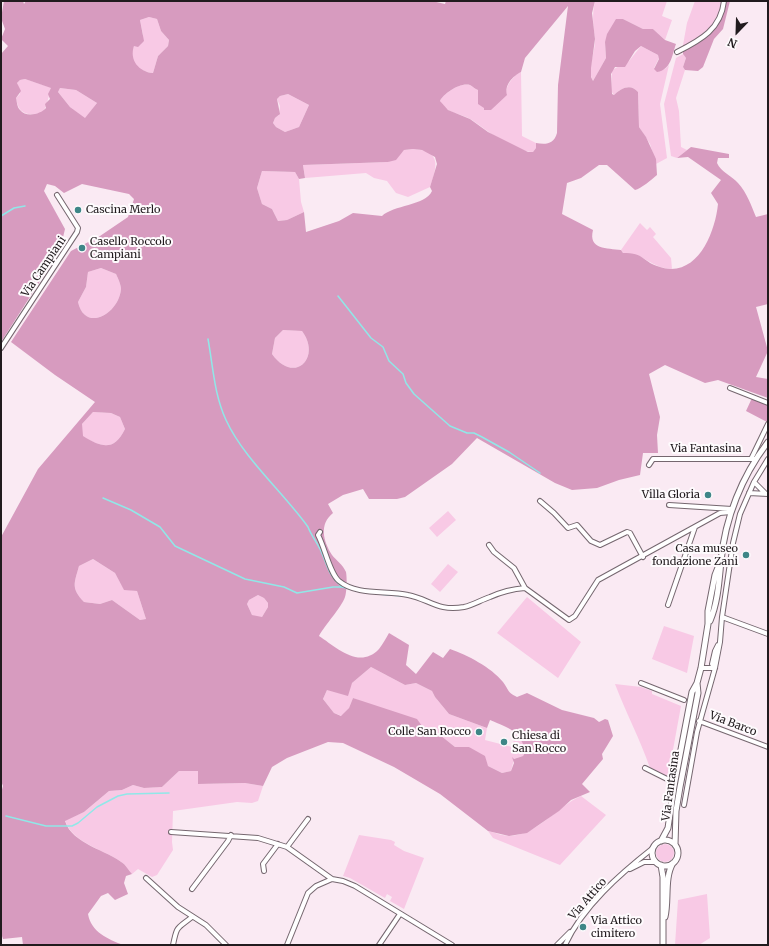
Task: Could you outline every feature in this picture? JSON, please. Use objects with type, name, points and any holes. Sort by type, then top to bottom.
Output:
[{"type":"street","points":[[677,52],[693,44],[712,29],[722,15],[724,1]]},
{"type":"street","name":"Via Campiani","points":[[1,348],[77,232],[78,228],[57,195]]},
{"type":"street","points":[[730,388],[768,403]]},
{"type":"street","points":[[754,459],[768,424]]},
{"type":"street","points":[[754,459],[768,442]]},
{"type":"street","name":"Via Fantasina","points":[[649,465],[653,459],[754,459],[732,511],[721,560],[715,575],[708,611],[708,624],[701,668],[697,683],[692,692],[674,786],[668,828],[661,841]]},
{"type":"street","points":[[715,668],[720,642],[722,617],[733,543],[740,514],[754,482],[768,459]]},
{"type":"street","points":[[754,482],[767,494]]},
{"type":"street","points":[[749,493],[767,494]]},
{"type":"street","points":[[540,501],[568,528],[577,525],[595,544],[600,545],[627,532],[630,533],[643,557]]},
{"type":"street","points":[[669,506],[732,511]]},
{"type":"street","points":[[489,545],[494,552],[514,568],[525,588],[569,620],[575,616],[598,580],[643,557],[720,513],[732,511]]},
{"type":"street","points":[[668,605],[695,527]]},
{"type":"street","points":[[319,534],[334,576],[340,582],[355,588],[408,594],[436,606],[463,607],[504,592],[525,588]]},
{"type":"street","points":[[722,617],[768,634]]},
{"type":"street","points":[[715,668],[712,664],[713,657],[720,642]]},
{"type":"street","points":[[703,658],[713,657]]},
{"type":"street","points":[[701,668],[715,668]]},
{"type":"street","name":"Via Barco","points":[[715,668],[699,721],[768,747]]},
{"type":"street","points":[[641,683],[684,700]]},
{"type":"street","name":"Via Fantasina","points":[[675,845],[676,811],[698,693],[697,683]]},
{"type":"street","points":[[684,805],[699,721]]},
{"type":"street","points":[[645,768],[669,780]]},
{"type":"street","points":[[287,848],[308,819]]},
{"type":"street","points":[[171,832],[258,838],[278,844],[287,848],[332,879],[343,881],[355,886],[452,945]]},
{"type":"street","points":[[192,889],[231,835]]},
{"type":"street","points":[[664,920],[667,908],[670,871],[673,862],[677,857],[677,850],[675,845],[671,842],[661,841],[653,848],[652,857],[656,862],[666,866],[673,862]]},
{"type":"street","points":[[264,870],[263,864],[278,844]]},
{"type":"street","name":"Via Attico","points":[[565,945],[575,928],[600,896],[629,869],[632,864],[653,848]]},
{"type":"street","name":"Via Attico","points":[[629,869],[644,862],[656,862]]},
{"type":"street","points":[[661,865],[663,877],[663,945]]},
{"type":"street","points":[[146,878],[178,907],[206,925],[226,945]]},
{"type":"street","points":[[287,945],[308,893],[316,886],[332,879]]},
{"type":"street","points":[[379,945],[400,914]]},
{"type":"street","points":[[173,945],[174,933],[177,928],[192,917]]},
{"type":"street","points":[[557,945],[575,928]]},
{"type":"shaded area","points":[[4,1],[23,1],[24,4],[26,1],[432,1],[445,4],[446,1],[595,1],[592,13],[595,39],[591,68],[591,77],[593,81],[606,58],[605,42],[607,34],[616,19],[623,19],[643,29],[653,29],[665,40],[676,44],[668,65],[662,71],[657,72],[654,69],[659,59],[658,55],[641,46],[635,51],[625,67],[615,67],[611,74],[612,94],[614,95],[620,90],[629,87],[638,92],[639,127],[646,137],[656,159],[657,175],[643,186],[635,190],[607,165],[599,165],[581,178],[567,183],[562,214],[593,230],[593,241],[600,247],[621,250],[623,253],[635,254],[657,266],[671,269],[683,267],[693,261],[708,241],[713,228],[718,204],[711,193],[721,180],[688,157],[677,158],[691,147],[729,154],[729,158],[718,158],[717,163],[724,171],[736,180],[744,191],[756,217],[768,214],[768,304],[756,307],[768,351],[756,377],[768,379],[768,398],[718,380],[705,383],[665,365],[649,374],[660,417],[657,435],[658,453],[643,453],[640,475],[619,480],[597,488],[572,490],[555,483],[477,438],[452,464],[405,497],[397,499],[369,499],[363,489],[343,495],[328,504],[333,513],[329,517],[324,527],[326,544],[332,555],[345,569],[347,581],[343,601],[319,636],[348,654],[356,657],[364,657],[371,655],[379,649],[389,633],[409,645],[406,665],[416,674],[433,652],[443,658],[450,649],[471,658],[492,671],[510,692],[517,697],[527,693],[562,710],[594,718],[599,722],[605,719],[608,720],[613,736],[602,754],[603,759],[582,784],[590,792],[571,800],[559,811],[527,833],[509,836],[488,831],[440,794],[394,767],[343,743],[328,742],[287,758],[272,767],[263,786],[245,783],[198,784],[198,771],[179,771],[162,787],[144,788],[133,785],[122,790],[109,791],[84,812],[65,821],[69,829],[82,841],[117,859],[124,864],[132,874],[126,876],[124,883],[128,894],[115,900],[108,893],[101,896],[88,914],[96,930],[106,937],[123,945],[23,945],[22,937],[3,939],[1,933],[1,793],[3,786],[1,781],[1,537],[38,469],[95,402],[55,375],[11,342],[71,251],[100,236],[128,217],[134,199],[129,194],[82,184],[64,193],[55,186],[47,184],[44,191],[65,229],[60,250],[1,342],[1,54],[8,46],[1,39],[5,29],[1,18]],"holes":[[[568,6],[558,85],[557,133],[552,142],[546,144],[536,143],[536,148],[533,152],[528,152],[488,132],[470,119],[448,110],[440,101],[452,89],[462,85],[470,85],[478,90],[478,104],[484,108],[484,110],[491,110],[507,95],[506,91],[508,84],[521,72],[525,58]],[[149,17],[157,19],[161,31],[169,40],[168,46],[158,56],[153,73],[140,68],[134,60],[134,46],[138,47],[144,41],[140,20]],[[25,79],[51,88],[48,94],[50,99],[45,104],[46,108],[41,112],[33,114],[26,114],[20,110],[16,98],[21,91],[17,83],[20,80]],[[60,88],[76,90],[97,103],[85,118],[70,107],[58,92]],[[288,94],[309,105],[299,127],[285,132],[276,127],[273,123],[275,118],[280,114],[277,99],[280,96]],[[413,149],[422,150],[435,157],[437,164],[430,187],[432,191],[423,200],[387,212],[382,216],[353,213],[339,221],[306,232],[304,212],[287,220],[278,221],[272,209],[262,204],[257,188],[262,171],[295,172],[299,179],[305,178],[303,165],[388,162],[396,160],[404,150]],[[101,268],[116,274],[121,289],[119,298],[114,306],[108,312],[94,318],[87,317],[82,311],[78,302],[86,287],[88,272]],[[283,330],[302,331],[307,341],[309,350],[307,358],[303,364],[296,367],[289,367],[280,363],[272,354],[275,338]],[[93,412],[111,413],[120,417],[125,429],[121,436],[112,444],[101,445],[83,436],[82,424]],[[93,559],[115,573],[124,590],[137,591],[146,619],[140,620],[112,600],[100,604],[84,602],[75,589],[79,566]],[[258,595],[264,598],[268,603],[268,607],[262,617],[252,615],[247,604],[249,600]],[[371,667],[405,685],[416,683],[432,691],[449,714],[487,728],[490,720],[508,728],[520,738],[526,751],[523,756],[514,759],[512,757],[514,763],[511,771],[502,773],[488,766],[485,756],[469,747],[455,747],[435,731],[422,726],[417,719],[353,698],[349,708],[341,716],[334,713],[323,699],[327,690],[348,696],[352,683]]]},
{"type":"shaded area","points":[[595,1],[667,1],[662,16],[672,20],[665,40],[653,29],[643,29],[623,19],[605,42],[606,58],[593,81],[590,71],[595,43],[593,11]]},
{"type":"shaded area","points":[[695,1],[721,1],[720,9],[714,24],[705,36],[683,45],[687,23]]},
{"type":"shaded area","points":[[721,1],[730,1],[723,29],[714,39],[703,67],[698,71],[685,70],[683,67],[686,58],[683,54],[683,45],[698,40],[710,30],[720,9]]},
{"type":"shaded area","points":[[149,17],[157,19],[161,31],[169,40],[168,46],[158,56],[153,73],[138,67],[132,56],[136,43],[143,35],[140,20]]},
{"type":"shaded area","points":[[641,46],[658,55],[659,58],[654,68],[665,69],[669,65],[660,104],[667,158],[656,164],[650,144],[639,127],[638,92],[629,87],[620,90],[614,95],[611,91],[612,70],[629,61]]},
{"type":"shaded area","points":[[683,54],[686,58],[683,67],[685,70],[676,98],[679,111],[681,147],[687,150],[677,158],[671,156],[664,104],[676,58]]},
{"type":"shaded area","points":[[521,72],[522,136],[536,143],[536,148],[533,152],[517,149],[509,145],[472,120],[450,111],[440,101],[452,89],[462,85],[470,85],[478,90],[479,104],[506,91],[508,85],[516,75]]},
{"type":"shaded area","points":[[25,79],[52,88],[43,112],[28,114],[21,111],[19,108],[16,98],[20,94],[17,83],[20,80]]},
{"type":"shaded area","points":[[60,88],[76,90],[97,103],[85,119],[70,107],[58,92]]},
{"type":"shaded area","points":[[288,94],[309,105],[299,127],[285,132],[276,127],[273,123],[275,118],[279,115],[280,106],[277,99],[280,96]]},
{"type":"shaded area","points":[[404,150],[422,150],[433,156],[435,166],[430,187],[408,197],[396,193],[387,181],[374,178],[366,173],[305,178],[303,165],[388,162]]},
{"type":"shaded area","points":[[262,171],[295,172],[299,179],[301,202],[304,212],[287,220],[278,221],[272,209],[262,204],[257,188]]},
{"type":"shaded area","points":[[640,223],[647,230],[650,227],[656,234],[653,237],[671,258],[672,269],[658,266],[637,255],[623,253],[621,250]]},
{"type":"shaded area","points":[[101,268],[116,274],[121,289],[119,298],[108,312],[94,318],[87,317],[82,311],[78,302],[86,287],[88,272]]},
{"type":"shaded area","points":[[283,330],[302,331],[307,341],[309,350],[307,358],[303,364],[296,367],[289,367],[280,363],[272,354],[275,338]]},
{"type":"shaded area","points":[[752,398],[768,406],[767,422],[746,411]]},
{"type":"shaded area","points":[[93,412],[111,413],[120,417],[125,429],[121,436],[112,444],[101,445],[82,436],[82,424]]},
{"type":"shaded area","points":[[448,511],[456,520],[437,537],[429,528]]},
{"type":"shaded area","points":[[93,559],[115,573],[124,589],[137,591],[146,619],[140,620],[112,600],[100,604],[84,602],[75,589],[76,577],[79,566]]},
{"type":"shaded area","points":[[448,564],[458,572],[440,592],[431,584]]},
{"type":"shaded area","points":[[258,595],[264,598],[268,603],[268,607],[262,617],[258,618],[252,615],[247,604],[249,600]]},
{"type":"shaded area","points":[[527,597],[581,642],[558,678],[497,633]]},
{"type":"shaded area","points":[[664,626],[694,636],[687,673],[652,659]]},
{"type":"shaded area","points":[[371,667],[405,685],[416,683],[432,691],[449,714],[487,728],[485,740],[512,747],[516,732],[521,738],[526,751],[523,756],[514,759],[511,771],[502,773],[488,766],[469,747],[455,747],[435,731],[353,698],[349,708],[342,716],[334,713],[323,699],[327,690],[352,683]]},
{"type":"shaded area","points":[[615,684],[641,687],[652,691],[652,694],[681,706],[668,777],[650,768]]},
{"type":"shaded area","points":[[179,771],[198,771],[198,784],[245,783],[263,786],[258,801],[252,803],[237,802],[173,811],[173,850],[157,875],[152,877],[138,869],[132,874],[124,864],[117,859],[82,841],[69,828],[65,820],[84,812],[109,791],[122,790],[133,785],[144,788],[162,787]]},
{"type":"shaded area","points":[[581,796],[606,815],[560,865],[493,838],[488,831],[509,836],[529,831]]},
{"type":"shaded area","points":[[359,835],[391,840],[395,842],[394,845],[404,851],[424,858],[404,909],[390,901],[392,897],[387,894],[385,898],[350,878],[343,876]]},
{"type":"shaded area","points":[[665,844],[671,847],[674,853],[671,859],[665,862],[659,859],[656,853],[659,847]]},
{"type":"shaded area","points":[[707,894],[710,938],[699,945],[675,945],[678,900]]},
{"type":"waterway","points":[[1,216],[14,208],[25,206]]},
{"type":"waterway","points":[[338,296],[371,338],[383,347],[389,361],[403,374],[406,383],[414,394],[450,426],[482,437],[509,452],[540,473]]},
{"type":"waterway","points":[[208,339],[214,380],[226,420],[253,462],[308,527],[320,549],[330,574],[341,586]]},
{"type":"waterway","points":[[103,498],[131,510],[160,527],[175,546],[245,579],[284,587],[297,593],[333,587],[351,589]]},
{"type":"waterway","points":[[378,594],[402,596]]},
{"type":"waterway","points":[[6,816],[46,826],[72,826],[78,823],[97,807],[118,796],[127,794],[169,793]]},
{"type":"place","name":"Cascina Merlo","points":[[78,210]]},
{"type":"place","name":"Casello Roccolo Campiani","points":[[82,248]]},
{"type":"place","name":"Villa Gloria","points":[[708,495]]},
{"type":"place","name":"Casa museo fondazione Zani","points":[[746,555]]},
{"type":"place","name":"Colle San Rocco","points":[[479,732]]},
{"type":"place","name":"Chiesa di San Rocco","points":[[504,742]]},
{"type":"place","name":"Via Attico cimitero","points":[[583,927]]}]
